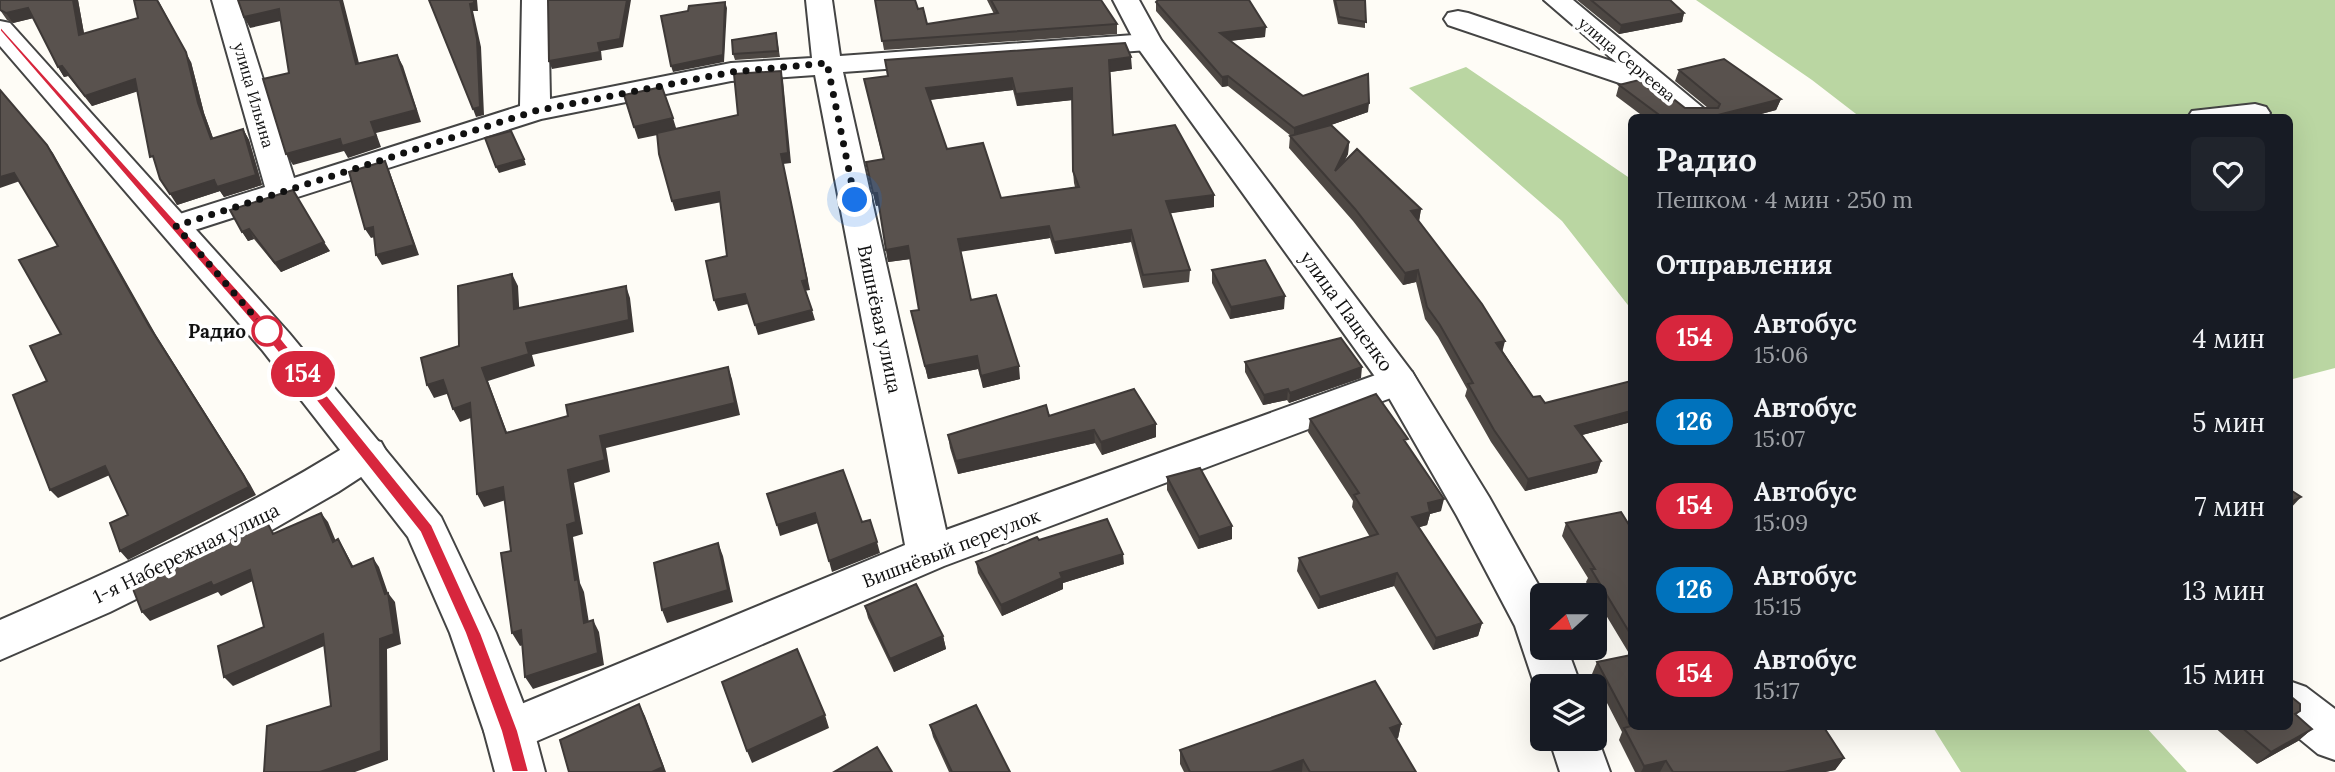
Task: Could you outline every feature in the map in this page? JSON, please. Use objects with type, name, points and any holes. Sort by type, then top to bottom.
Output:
[{"type":"street","name":"улица Ильина","points":[[225,0],[282,191]]},
{"type":"street","points":[[534,0],[535,111]]},
{"type":"street","name":"Вишнёвая улица","points":[[819,0],[827,63],[929,554]]},
{"type":"street","name":"улица Пащенко","points":[[1126,0],[1148,42],[1398,381],[1474,508],[1530,611]]},
{"type":"street","name":"улица Сергеева","points":[[1557,0],[1695,114]]},
{"type":"street","points":[[1458,19],[1661,88]]},
{"type":"street","points":[[0,29],[276,342],[426,529],[473,633],[509,731],[520,772]]},
{"type":"street","points":[[176,226],[535,111],[732,72],[827,63],[1148,42]]},
{"type":"street","points":[[2242,114],[2255,113]]},
{"type":"street","name":"Вишнёвый переулок","points":[[509,731],[929,554],[1398,381]]},
{"type":"street","name":"1-я Набережная улица","points":[[0,642],[246,526],[320,484],[367,453]]},
{"type":"street","points":[[2293,705],[2335,738]]},
{"type":"street","points":[[1578,751],[1585,772]]},
{"type":"green space","points":[[1696,0],[2335,0],[2335,368],[2293,379],[2293,114],[1856,114],[1812,80]]},
{"type":"green space","points":[[1466,67],[1628,177],[1628,305],[1562,221],[1409,88]]},
{"type":"green space","points":[[1935,730],[2149,730],[2187,772],[1961,772]]},
{"type":"building","points":[[0,0],[73,0],[79,35],[138,18],[134,0],[157,0],[186,52],[198,103],[211,139],[243,129],[256,175],[217,187],[214,180],[170,194],[160,179],[153,156],[150,157],[135,79],[85,96],[62,66],[58,67],[28,8],[6,13],[0,10]]},
{"type":"building","points":[[238,0],[340,0],[356,64],[397,55],[416,110],[371,122],[376,136],[342,146],[340,139],[286,154],[263,79],[289,73],[279,9],[244,17]]},
{"type":"building","points":[[429,0],[474,0],[474,3],[470,4],[477,39],[480,107],[473,109]]},
{"type":"building","points":[[548,0],[627,0],[620,39],[598,43],[600,52],[549,61]]},
{"type":"building","points":[[875,0],[915,0],[918,9],[923,8],[927,24],[998,13],[991,0],[1101,0],[1117,24],[882,41]]},
{"type":"building","points":[[1249,0],[1266,27],[1220,33],[1303,96],[1368,74],[1369,103],[1294,128],[1228,76],[1222,77],[1156,2]]},
{"type":"building","points":[[1335,0],[1365,0],[1366,22],[1339,17]]},
{"type":"building","points":[[1591,0],[1670,0],[1684,13],[1621,25]]},
{"type":"building","points":[[725,2],[723,55],[671,66],[661,16],[688,11],[689,6]]},
{"type":"building","points":[[776,33],[778,51],[733,54],[732,40]]},
{"type":"building","points":[[1125,43],[1131,57],[1109,60],[1113,135],[1175,125],[1214,195],[1166,201],[1190,270],[1143,275],[1131,230],[1054,242],[1049,226],[958,239],[971,300],[996,295],[1019,366],[981,376],[977,356],[925,366],[911,311],[919,310],[908,246],[886,250],[877,193],[873,193],[866,162],[884,159],[864,79],[888,76],[885,60]],"holes":[[[1012,78],[1016,94],[1072,88],[1073,171],[1079,187],[1001,198],[983,143],[947,149],[926,88]]]},
{"type":"building","points":[[1724,59],[1781,99],[1722,114],[1658,114],[1619,85],[1639,80],[1657,86],[1685,108],[1718,108],[1720,104],[1679,70]]},
{"type":"building","points":[[781,71],[788,153],[781,154],[807,280],[802,281],[812,310],[755,325],[745,294],[714,300],[706,261],[727,256],[719,192],[672,201],[659,154],[657,133],[738,115],[734,74]]},
{"type":"building","points":[[662,87],[673,118],[634,127],[624,95]]},
{"type":"building","points":[[0,90],[47,145],[149,326],[249,487],[120,551],[110,523],[128,515],[105,466],[50,490],[13,395],[47,381],[30,346],[61,334],[19,260],[58,246],[14,173],[0,177]]},
{"type":"building","points":[[1331,125],[1349,142],[1335,171],[1357,149],[1421,209],[1411,211],[1482,304],[1505,341],[1496,343],[1533,397],[1540,396],[1545,403],[1628,382],[1628,412],[1575,426],[1601,461],[1528,479],[1494,430],[1468,384],[1473,383],[1427,307],[1418,270],[1405,273],[1355,209],[1290,136]]},
{"type":"building","points":[[511,131],[524,159],[496,167],[485,138]]},
{"type":"building","points":[[385,161],[414,245],[376,255],[373,227],[365,229],[349,172]]},
{"type":"building","points":[[293,190],[324,242],[275,263],[249,229],[242,232],[230,210]]},
{"type":"building","points":[[1265,260],[1285,296],[1231,307],[1212,270]]},
{"type":"building","points":[[512,274],[514,309],[626,286],[629,320],[526,343],[529,354],[482,368],[506,433],[568,416],[566,405],[728,367],[735,403],[600,436],[605,460],[568,470],[576,522],[567,525],[575,580],[578,579],[584,623],[593,620],[598,653],[525,677],[521,630],[512,633],[501,553],[511,551],[503,487],[477,494],[470,403],[453,409],[443,380],[427,385],[421,358],[459,346],[458,286]]},
{"type":"building","points":[[1341,338],[1362,367],[1290,393],[1288,389],[1264,395],[1245,362]]},
{"type":"building","points":[[1134,389],[1156,424],[1101,442],[1094,430],[956,461],[948,435],[1046,405],[1049,416]]},
{"type":"building","points":[[1376,394],[1408,439],[1404,440],[1444,499],[1428,503],[1430,512],[1412,517],[1482,623],[1436,638],[1397,573],[1320,597],[1299,558],[1378,534],[1354,495],[1359,493],[1310,419]]},
{"type":"building","points":[[1200,468],[1232,526],[1199,537],[1167,477]]},
{"type":"building","points":[[843,470],[862,522],[870,520],[877,542],[829,561],[815,513],[777,525],[767,494]]},
{"type":"building","points":[[2293,492],[2301,497],[2293,501]]},
{"type":"building","points":[[1621,512],[1628,523],[1628,630],[1607,595],[1607,583],[1599,583],[1591,569],[1595,569],[1566,523]]},
{"type":"building","points":[[321,513],[333,542],[338,539],[352,567],[373,558],[385,594],[388,593],[394,634],[380,639],[381,751],[320,772],[264,772],[267,726],[331,706],[323,634],[224,677],[218,646],[264,627],[250,570],[213,586],[211,582],[142,612],[133,589],[267,522],[273,534]]},
{"type":"building","points":[[1107,519],[1123,554],[1060,573],[1062,578],[1001,605],[976,562],[1037,537],[1039,540]]},
{"type":"building","points":[[718,543],[728,590],[662,610],[654,563]]},
{"type":"building","points":[[916,584],[943,636],[890,659],[865,606]]},
{"type":"building","points":[[797,649],[825,715],[747,751],[722,682]]},
{"type":"building","points":[[1628,656],[1628,720],[1607,681],[1607,674],[1603,674],[1597,662]]},
{"type":"building","points":[[1375,681],[1401,724],[1390,728],[1416,772],[1310,772],[1303,760],[1270,772],[1190,772],[1180,750]]},
{"type":"building","points":[[2293,698],[2300,704],[2300,711],[2295,714],[2312,729],[2271,752],[2245,730],[2293,730]]},
{"type":"building","points":[[639,704],[663,767],[652,772],[569,772],[560,740]]},
{"type":"building","points":[[976,705],[1010,772],[952,772],[930,725]]},
{"type":"building","points":[[1624,728],[1826,730],[1844,758],[1784,772],[1673,772],[1666,761],[1644,766]]},
{"type":"building","points":[[877,747],[892,772],[834,772]]},
{"type":"bus line","name":"154","points":[[0,29],[276,342],[426,529],[473,633],[509,731],[520,772]]},
{"type":"place","name":"Радио","points":[[267,331]]},
{"type":"route","points":[[267,331],[176,226],[535,111],[732,72],[827,63],[855,200]]}]
